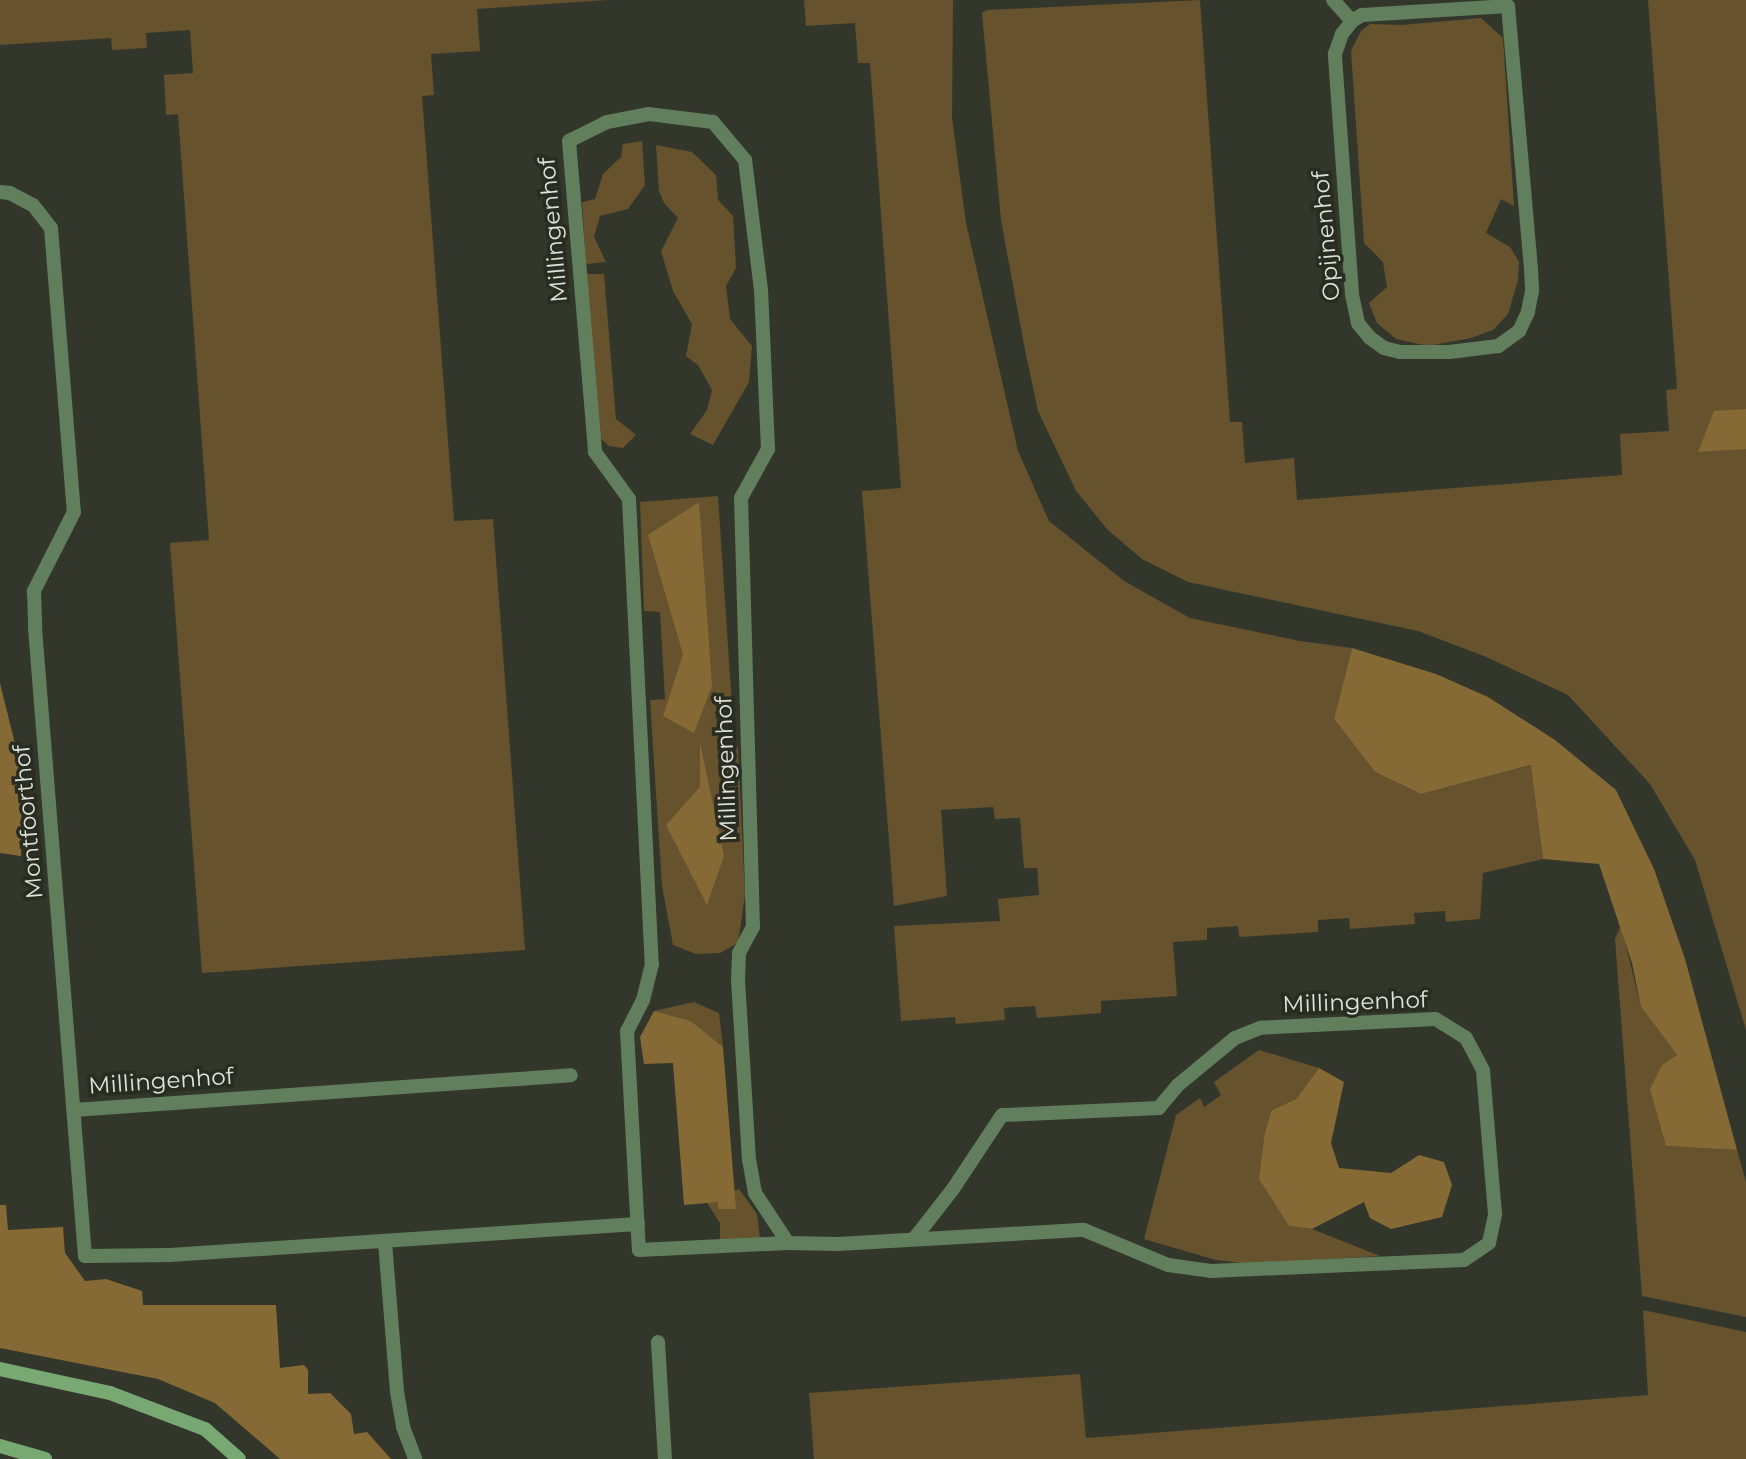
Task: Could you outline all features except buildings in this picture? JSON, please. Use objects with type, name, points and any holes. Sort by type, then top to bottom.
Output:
[{"type":"main road","points":[[0,1369],[110,1393],[205,1429],[239,1459]]},
{"type":"main road","points":[[0,1446],[46,1459]]},
{"type":"street","points":[[1334,0],[1352,21]]},
{"type":"street","name":"Opijnenhof","points":[[1508,3],[1531,280],[1528,312],[1520,331],[1498,346],[1449,352],[1400,352],[1384,348],[1370,338],[1358,323],[1352,294],[1335,54],[1342,34],[1352,21],[1362,15],[1508,3]]},
{"type":"street","name":"Millingenhof","points":[[788,1243],[755,1194],[749,1160],[738,982],[739,953],[753,926],[741,498],[768,449],[761,290],[745,160],[713,122],[649,114],[607,122],[569,141],[595,452],[629,499],[652,964],[643,1000],[627,1031],[639,1250],[788,1243],[838,1244],[1084,1230],[1168,1265],[1210,1271],[1464,1260],[1489,1243],[1495,1214],[1483,1070],[1466,1038],[1435,1019],[1260,1028],[1235,1038],[1178,1085],[1159,1108],[1002,1115],[953,1189],[914,1239]]},
{"type":"street","name":"Montfoorthof","points":[[0,192],[10,193],[33,205],[51,228],[74,512],[34,591],[34,616],[74,1110]]},
{"type":"street","name":"Millingenhof","points":[[571,1075],[74,1110],[85,1256],[170,1255],[638,1224]]},
{"type":"street","points":[[385,1242],[397,1392],[403,1427],[415,1459]]},
{"type":"street","points":[[657,1342],[666,1459]]},
{"type":"shaded area","points":[[0,0],[607,0],[477,9],[480,51],[431,54],[434,95],[422,96],[454,521],[493,519],[525,950],[202,973],[170,543],[209,540],[178,114],[166,115],[164,75],[193,73],[190,30],[146,33],[147,48],[112,50],[111,38],[0,45]]},
{"type":"shaded area","points":[[804,0],[953,0],[952,118],[966,223],[1018,451],[1049,521],[1124,581],[1190,618],[1300,641],[1352,648],[1334,719],[1375,772],[1421,794],[1532,765],[1543,859],[1483,873],[1480,919],[1446,922],[1445,911],[1414,913],[1415,924],[1350,929],[1349,918],[1318,920],[1318,932],[1239,937],[1238,926],[1207,928],[1207,940],[1173,942],[1177,996],[1101,1001],[1101,1013],[1037,1018],[1035,1006],[1004,1008],[1005,1020],[956,1024],[955,1017],[901,1021],[894,926],[1000,921],[998,899],[1039,895],[1037,868],[1024,868],[1020,818],[995,819],[993,807],[941,810],[947,896],[894,906],[862,491],[901,488],[870,63],[858,63],[855,23],[806,26]]},
{"type":"shaded area","points":[[1200,0],[1230,422],[1242,422],[1245,463],[1294,458],[1297,500],[1622,475],[1620,434],[1669,431],[1666,390],[1677,389],[1648,0],[1746,0],[1746,1030],[1695,860],[1650,784],[1568,695],[1484,656],[1418,631],[1188,582],[1142,559],[1108,530],[1076,491],[1038,411],[1024,345],[1001,220],[982,13],[987,10]]},
{"type":"shaded area","points":[[1481,18],[1503,38],[1514,206],[1501,199],[1486,233],[1510,247],[1519,262],[1518,280],[1508,314],[1493,330],[1471,338],[1428,346],[1396,339],[1377,323],[1369,303],[1387,287],[1383,262],[1364,243],[1351,51],[1361,31],[1370,24],[1402,25]]},
{"type":"shaded area","points":[[642,141],[645,185],[628,209],[600,216],[594,237],[606,262],[586,264],[582,202],[595,199],[603,174],[621,157],[623,144]]},
{"type":"shaded area","points":[[656,145],[692,152],[716,175],[718,200],[733,216],[736,268],[726,286],[730,319],[752,346],[749,382],[713,445],[690,434],[707,410],[712,390],[698,365],[686,356],[692,324],[673,291],[661,251],[678,218],[664,203],[659,191]]},
{"type":"shaded area","points":[[587,274],[604,274],[616,419],[636,435],[623,448],[609,446],[598,436]]},
{"type":"shaded area","points":[[1746,409],[1746,449],[1698,452],[1714,411]]},
{"type":"shaded area","points":[[718,496],[732,706],[715,712],[721,748],[738,747],[745,895],[738,943],[720,953],[696,954],[673,945],[662,886],[650,700],[665,699],[660,612],[644,611],[640,502]]},
{"type":"shaded area","points":[[699,502],[712,686],[694,733],[663,716],[683,654],[648,535]]},
{"type":"shaded area","points":[[1352,648],[1436,674],[1488,697],[1555,740],[1616,790],[1654,869],[1685,959],[1737,1150],[1666,1146],[1650,1089],[1662,1065],[1677,1055],[1641,1007],[1632,963],[1599,864],[1543,859],[1531,765],[1421,794],[1375,772],[1334,719]]},
{"type":"shaded area","points":[[0,683],[22,772],[21,856],[0,853]]},
{"type":"shaded area","points":[[700,743],[724,856],[707,905],[666,825],[700,787]]},
{"type":"shaded area","points":[[1621,926],[1641,1007],[1677,1055],[1666,1146],[1737,1150],[1746,1182],[1746,1317],[1642,1296],[1615,939]]},
{"type":"shaded area","points":[[694,1002],[719,1013],[723,1047],[691,1021],[654,1011]]},
{"type":"shaded area","points":[[654,1011],[691,1021],[723,1047],[736,1209],[718,1209],[718,1202],[684,1205],[673,1063],[644,1064],[640,1037]]},
{"type":"shaded area","points":[[1259,1050],[1319,1068],[1296,1099],[1272,1110],[1289,1226],[1312,1229],[1380,1256],[1249,1264],[1216,1260],[1144,1239],[1176,1115],[1200,1098],[1204,1107],[1221,1095],[1214,1082]]},
{"type":"shaded area","points":[[1319,1068],[1344,1082],[1331,1143],[1339,1168],[1391,1173],[1419,1155],[1444,1162],[1452,1185],[1442,1217],[1391,1229],[1370,1218],[1364,1202],[1312,1229],[1289,1226],[1259,1179],[1265,1132],[1272,1110],[1296,1099]]},
{"type":"shaded area","points":[[739,1189],[757,1214],[760,1239],[720,1242],[720,1223],[707,1203]]},
{"type":"shaded area","points":[[0,1205],[6,1205],[8,1230],[63,1227],[65,1253],[85,1281],[106,1279],[142,1291],[143,1305],[276,1305],[280,1368],[304,1365],[308,1370],[308,1394],[330,1393],[351,1414],[354,1434],[367,1432],[391,1459],[280,1459],[215,1403],[158,1379],[0,1348]]},
{"type":"shaded area","points":[[1643,1310],[1746,1332],[1746,1459],[814,1459],[809,1393],[1080,1374],[1086,1438],[1648,1395]]}]
